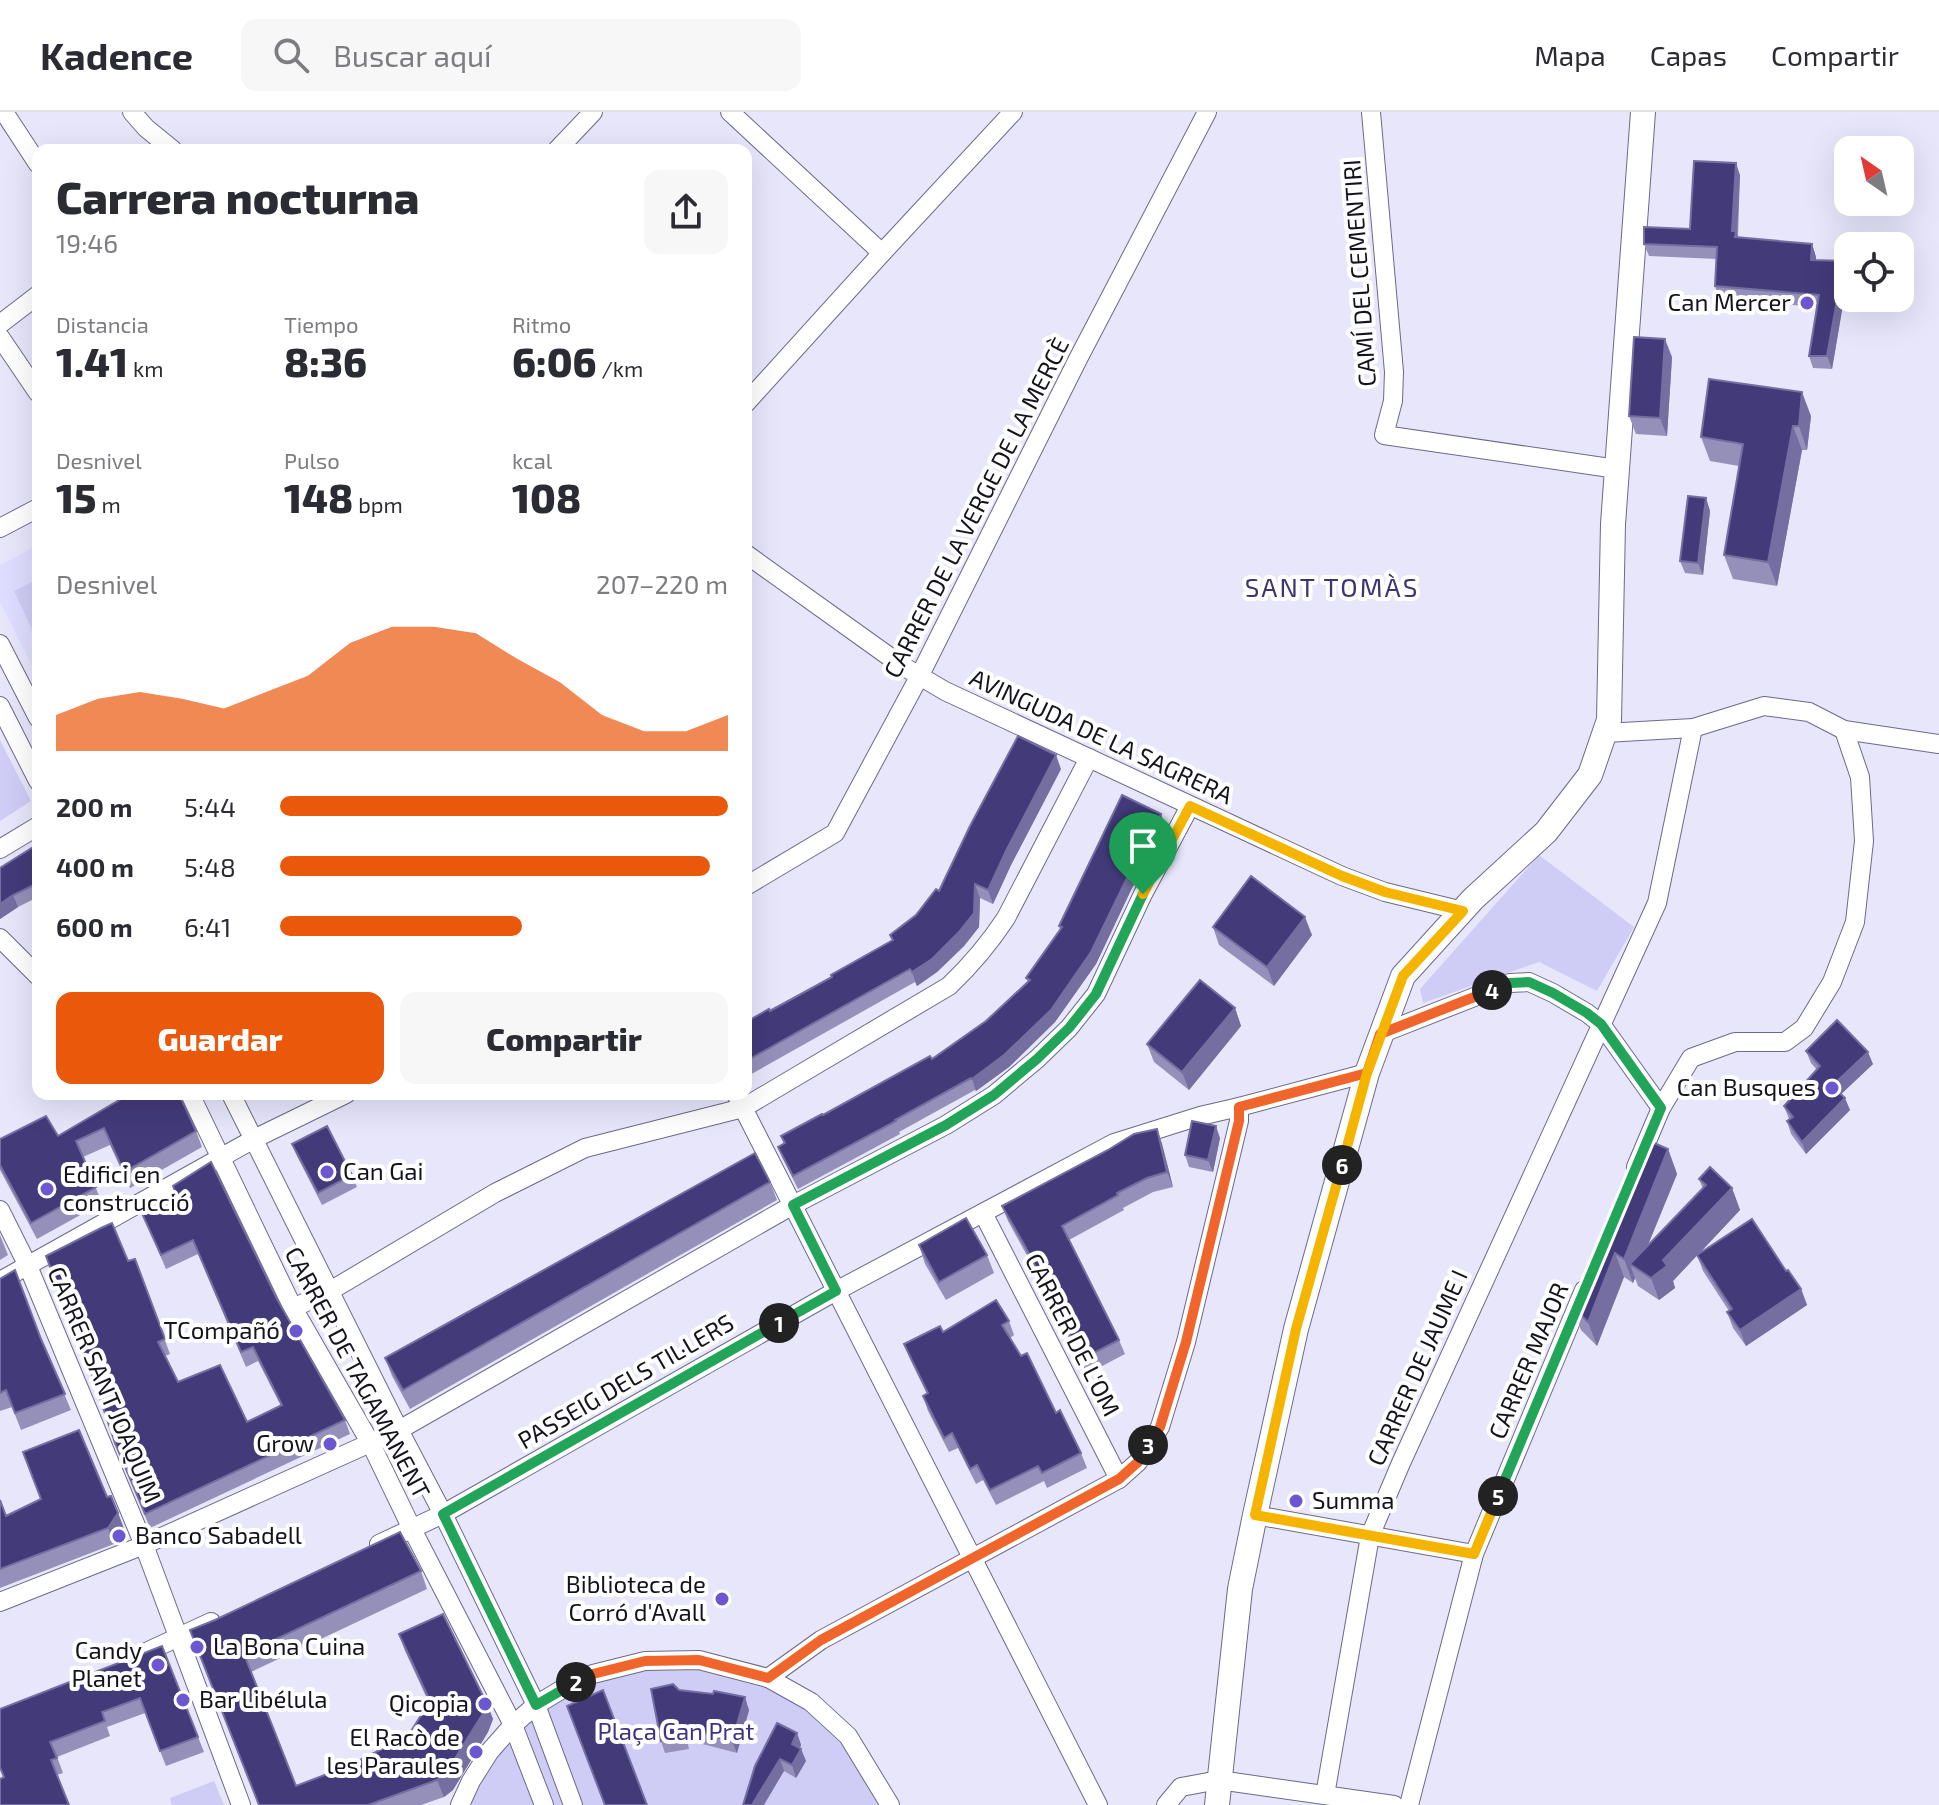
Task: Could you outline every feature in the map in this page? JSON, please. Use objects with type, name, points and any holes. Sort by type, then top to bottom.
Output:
[{"type":"street","points":[[4,112],[32,155]]},
{"type":"street","points":[[132,112],[166,144]]},
{"type":"street","points":[[563,144],[593,112]]},
{"type":"street","points":[[730,112],[882,253]]},
{"type":"street","points":[[752,396],[1013,112]]},
{"type":"street","name":"CARRER DE LA VERGE DE LA MERCÈ","points":[[752,882],[835,833],[919,677],[1078,359],[1207,112]]},
{"type":"street","name":"CAMÍ DEL CEMENTIRI","points":[[1371,112],[1394,372],[1393,401],[1384,435],[1617,469]]},
{"type":"street","points":[[1217,1805],[1240,1589],[1255,1515],[1296,1329],[1380,1034],[1403,976],[1463,911],[1546,832],[1590,775],[1609,720],[1613,524],[1643,112]]},
{"type":"street","points":[[0,324],[32,300]]},
{"type":"street","points":[[0,337],[32,384]]},
{"type":"street","points":[[0,528],[32,511]]},
{"type":"street","name":"AVINGUDA DE LA SAGRERA","points":[[752,558],[919,677],[1342,876],[1385,892],[1463,911]]},
{"type":"street","points":[[0,644],[32,706]]},
{"type":"street","points":[[0,706],[32,769]]},
{"type":"street","points":[[1605,733],[1693,728],[1764,706],[1809,712],[1844,730],[1939,744]]},
{"type":"street","name":"CARRER DE JAUME I","points":[[1325,1795],[1370,1536],[1657,903],[1693,728]]},
{"type":"street","points":[[1631,1180],[1661,1108],[1691,1058],[1735,1042],[1785,1042],[1804,1028],[1832,982],[1855,922],[1864,841],[1860,777],[1844,730]]},
{"type":"street","points":[[752,1095],[949,986],[991,941],[1006,918],[1089,758]]},
{"type":"street","points":[[0,1602],[144,1545],[399,1430],[793,1205],[946,1125],[994,1095],[1069,1028],[1096,994],[1143,894],[1190,806]]},
{"type":"street","points":[[0,849],[32,830]]},
{"type":"street","points":[[0,938],[32,970]]},
{"type":"street","points":[[1380,1034],[1510,983],[1529,982],[1553,993],[1601,1024],[1661,1108]]},
{"type":"street","name":"PASSEIG DELS TIL·LERS","points":[[357,1555],[443,1514],[836,1291],[1114,1143],[1200,1116],[1367,1073]]},
{"type":"street","name":"CARRER DE TAGAMANENT","points":[[193,1100],[293,1308],[371,1444],[513,1725],[544,1805]]},
{"type":"street","name":"CARRER DE TAGAMANENT","points":[[234,1100],[536,1705],[573,1805]]},
{"type":"street","points":[[0,1281],[254,1139],[334,1100]]},
{"type":"street","points":[[293,1308],[330,1291],[495,1193],[585,1148],[740,1101],[1098,1805]]},
{"type":"street","points":[[768,1678],[821,1640],[1119,1479],[1138,1462],[1160,1427],[1186,1342],[1239,1121],[1239,1107]]},
{"type":"street","name":"CARRER SANT JOAQUIM","points":[[0,1210],[28,1266],[144,1545],[241,1805]]},
{"type":"street","name":"CARRER DE L'OM","points":[[983,1213],[1119,1479]]},
{"type":"street","name":"CARRER MAJOR","points":[[1409,1805],[1474,1554],[1588,1280]]},
{"type":"street","points":[[1255,1515],[1474,1554]]},
{"type":"street","points":[[118,1665],[234,1612]]},
{"type":"street","points":[[460,1805],[490,1751],[513,1725],[536,1705],[564,1688],[593,1674],[645,1661],[699,1660],[768,1678],[811,1702],[848,1736],[890,1805]]},
{"type":"street","points":[[1166,1805],[1181,1787],[1219,1780],[1394,1805]]},
{"type":"shaded area","points":[[32,548],[32,666],[0,602],[0,565]]},
{"type":"green space","points":[[32,582],[32,629],[14,591]]},
{"type":"green space","points":[[0,740],[31,801],[0,821]]},
{"type":"green space","points":[[1539,855],[1634,927],[1597,991],[1539,962],[1423,1003],[1420,989]]},
{"type":"green space","name":"Plaça Can Prat","points":[[699,1660],[811,1702],[890,1805],[463,1805],[536,1705],[593,1674]]},
{"type":"green space","points":[[214,1781],[224,1805],[172,1805],[170,1798]]},
{"type":"building","points":[[1694,161],[1736,163],[1732,231],[1736,231],[1735,237],[1812,244],[1811,260],[1834,261],[1835,312],[1827,356],[1809,356],[1819,295],[1715,286],[1717,247],[1644,244],[1644,227],[1690,229]]},
{"type":"building","points":[[1634,337],[1665,339],[1660,418],[1629,416]]},
{"type":"building","points":[[1709,379],[1802,392],[1799,426],[1793,426],[1768,562],[1724,555],[1743,444],[1701,437]]},
{"type":"building","points":[[1688,496],[1706,498],[1698,563],[1680,561]]},
{"type":"building","points":[[1018,736],[1056,755],[988,890],[975,884],[974,913],[932,959],[752,1058],[752,1019],[832,977],[893,940],[890,935],[916,915],[936,889],[939,891]]},
{"type":"building","points":[[1122,795],[1161,814],[1091,952],[1051,1010],[1004,1055],[972,1079],[793,1176],[778,1147],[785,1143],[781,1136],[930,1056],[932,1059],[986,1021],[1030,980],[1026,978],[1062,927],[1059,926]]},
{"type":"building","points":[[32,848],[32,886],[0,904],[0,868]]},
{"type":"building","points":[[1251,876],[1305,917],[1267,967],[1213,927]]},
{"type":"building","points":[[1200,980],[1235,1008],[1182,1072],[1147,1044]]},
{"type":"building","name":"Can Busques","points":[[1837,1020],[1868,1052],[1832,1086],[1845,1098],[1802,1142],[1787,1121],[1793,1117],[1784,1106],[1820,1066],[1806,1051]]},
{"type":"building","points":[[119,1100],[182,1100],[196,1131],[124,1172],[104,1128],[76,1141],[96,1187],[31,1223],[0,1165],[0,1139],[46,1116],[58,1136]]},
{"type":"building","points":[[1192,1121],[1216,1126],[1208,1160],[1185,1155]]},
{"type":"building","name":"Can Gai","points":[[327,1126],[352,1175],[318,1193],[292,1144]]},
{"type":"building","points":[[1157,1129],[1167,1172],[1117,1193],[1062,1226],[1119,1340],[1082,1359],[1002,1206],[1134,1134]]},
{"type":"building","points":[[1654,1143],[1668,1149],[1624,1259],[1615,1253],[1588,1322],[1572,1306],[1640,1145]]},
{"type":"building","points":[[755,1153],[770,1182],[403,1390],[385,1358]]},
{"type":"building","points":[[211,1162],[277,1299],[345,1420],[145,1514],[115,1443],[87,1360],[46,1256],[112,1223],[128,1261],[135,1259],[165,1339],[158,1342],[178,1382],[220,1365],[247,1422],[282,1405],[253,1347],[241,1352],[193,1240],[161,1255],[140,1209],[176,1194],[173,1186]]},
{"type":"building","points":[[1710,1167],[1732,1188],[1663,1260],[1667,1266],[1651,1278],[1630,1264],[1706,1185],[1699,1179]]},
{"type":"building","points":[[966,1218],[987,1255],[939,1282],[919,1245]]},
{"type":"building","points":[[1752,1219],[1801,1289],[1740,1330],[1727,1312],[1732,1309],[1697,1255]]},
{"type":"building","points":[[15,1270],[65,1394],[15,1413],[6,1390],[0,1393],[0,1279]]},
{"type":"building","points":[[996,1300],[1009,1321],[1002,1325],[1021,1356],[1027,1353],[1056,1413],[1060,1410],[1081,1453],[1042,1473],[1038,1466],[990,1490],[977,1465],[970,1469],[952,1433],[944,1438],[923,1396],[928,1393],[904,1344],[940,1326],[943,1332]]},
{"type":"building","points":[[79,1430],[107,1497],[111,1496],[118,1513],[108,1528],[0,1569],[0,1500],[6,1516],[41,1499],[23,1452]]},
{"type":"building","points":[[400,1532],[421,1571],[244,1654],[296,1786],[348,1766],[408,1736],[430,1701],[399,1634],[443,1614],[486,1702],[482,1715],[446,1773],[437,1780],[368,1805],[259,1805],[190,1630]]},
{"type":"building","points":[[162,1646],[198,1737],[160,1751],[140,1698],[102,1712],[105,1721],[50,1742],[57,1758],[51,1760],[69,1805],[0,1805],[0,1779],[4,1777],[0,1767],[0,1709]]},
{"type":"building","points":[[673,1684],[679,1690],[713,1694],[714,1691],[745,1697],[732,1741],[683,1728],[684,1737],[661,1741],[651,1689]]},
{"type":"building","points":[[603,1690],[647,1805],[605,1805],[567,1706]]},
{"type":"building","points":[[777,1723],[797,1733],[792,1744],[801,1749],[792,1765],[780,1759],[752,1805],[743,1805],[755,1766]]},
{"type":"place","name":"Can Mercer","points":[[1807,303]]},
{"type":"place","name":"Can Busques","points":[[1832,1088]]},
{"type":"place","name":"Can Gai","points":[[327,1172]]},
{"type":"place","name":"Edifici en construcció","points":[[47,1189]]},
{"type":"place","name":"TCompañó","points":[[296,1331]]},
{"type":"place","name":"Grow","points":[[330,1444]]},
{"type":"place","name":"Summa","points":[[1296,1501]]},
{"type":"place","name":"Banco Sabadell","points":[[119,1536]]},
{"type":"place","name":"Biblioteca de Corró d'Avall","points":[[722,1599]]},
{"type":"place","name":"La Bona Cuina","points":[[197,1647]]},
{"type":"place","name":"Candy Planet","points":[[158,1665]]},
{"type":"place","name":"Bar Libélula","points":[[183,1700]]},
{"type":"place","name":"Qicopia","points":[[485,1704]]},
{"type":"place","name":"El Racò de les Paraules","points":[[476,1752]]},
{"type":"district","name":"SANT TOMÀS","points":[[1332,588]]},
{"type":"route","points":[[1143,894],[1096,994],[1069,1028],[1037,1059],[994,1095],[946,1125],[793,1205],[836,1291],[443,1514],[536,1705],[593,1674],[645,1661],[699,1660],[768,1678],[821,1640],[1119,1479],[1138,1462],[1160,1427],[1210,1247],[1239,1121],[1239,1107],[1367,1073],[1380,1034],[1510,983],[1529,982],[1553,993],[1601,1024],[1661,1108],[1474,1554],[1255,1515],[1296,1329],[1380,1034],[1403,976],[1463,911],[1385,892],[1342,876],[1190,806],[1143,894]]}]
